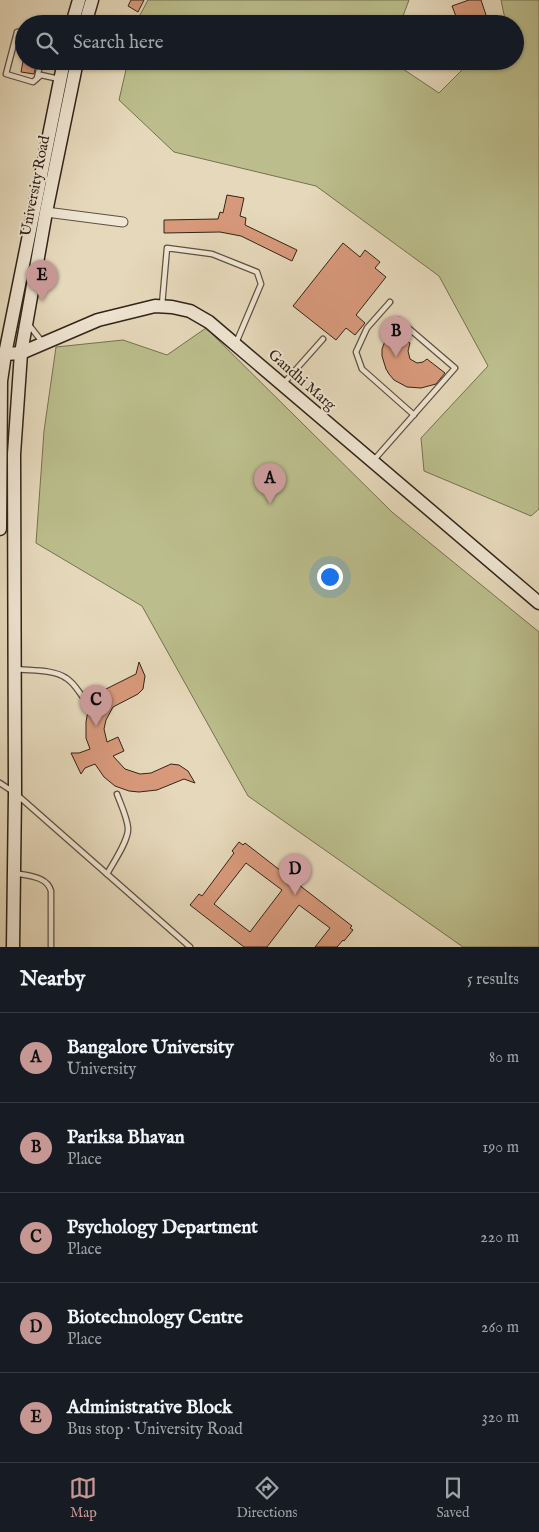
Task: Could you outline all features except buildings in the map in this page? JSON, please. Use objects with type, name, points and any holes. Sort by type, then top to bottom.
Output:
[{"type":"main road","points":[[75,15],[79,0]]},
{"type":"main road","points":[[87,15],[92,0]]},
{"type":"main road","name":"University Road","points":[[13,947],[15,793],[14,454],[21,353],[46,212],[59,116],[62,70]]},
{"type":"main road","name":"University Road","points":[[0,528],[1,381],[5,354],[59,116],[74,70]]},
{"type":"main road","name":"Gandhi Marg","points":[[5,354],[21,353],[98,320],[155,306],[190,311],[209,322],[236,344],[539,603]]},
{"type":"street","points":[[46,212],[123,222]]},
{"type":"lane","points":[[15,40],[6,74],[33,82],[42,75],[61,79]]},
{"type":"lane","points":[[37,78],[39,70]]},
{"type":"lane","points":[[162,306],[167,248],[212,254],[257,272],[261,284],[236,344]]},
{"type":"lane","points":[[390,302],[366,328],[356,352],[362,369],[414,415]]},
{"type":"lane","points":[[372,462],[455,368],[399,320]]},
{"type":"lane","points":[[26,322],[44,344]]},
{"type":"lane","points":[[282,385],[323,339]]},
{"type":"lane","points":[[15,669],[54,673],[64,677],[72,683],[82,696]]},
{"type":"lane","points":[[0,783],[15,793],[190,947]]},
{"type":"lane","points":[[107,874],[126,838],[128,830],[117,794]]},
{"type":"lane","points":[[14,872],[40,879],[49,886],[51,891],[51,947]]},
{"type":"green space","points":[[148,0],[409,0],[403,15],[140,15]]},
{"type":"green space","points":[[501,0],[539,0],[539,509],[531,516],[424,471],[421,438],[488,366],[439,276],[316,186],[174,152],[119,100],[126,70],[404,70],[439,93],[462,70],[524,70],[524,15],[504,15]]},
{"type":"green space","points":[[206,328],[392,512],[539,632],[539,947],[463,947],[248,796],[142,606],[36,543],[44,431],[56,347],[123,340],[167,355]]},
{"type":"place","name":"Administrative Block","points":[[42,301]]},
{"type":"place","name":"Pariksa Bhavan","points":[[396,357]]},
{"type":"place","name":"Bangalore University","points":[[270,504]]},
{"type":"place","name":"Psychology Department","points":[[96,726]]},
{"type":"place","name":"Biotechnology Centre","points":[[295,895]]}]
